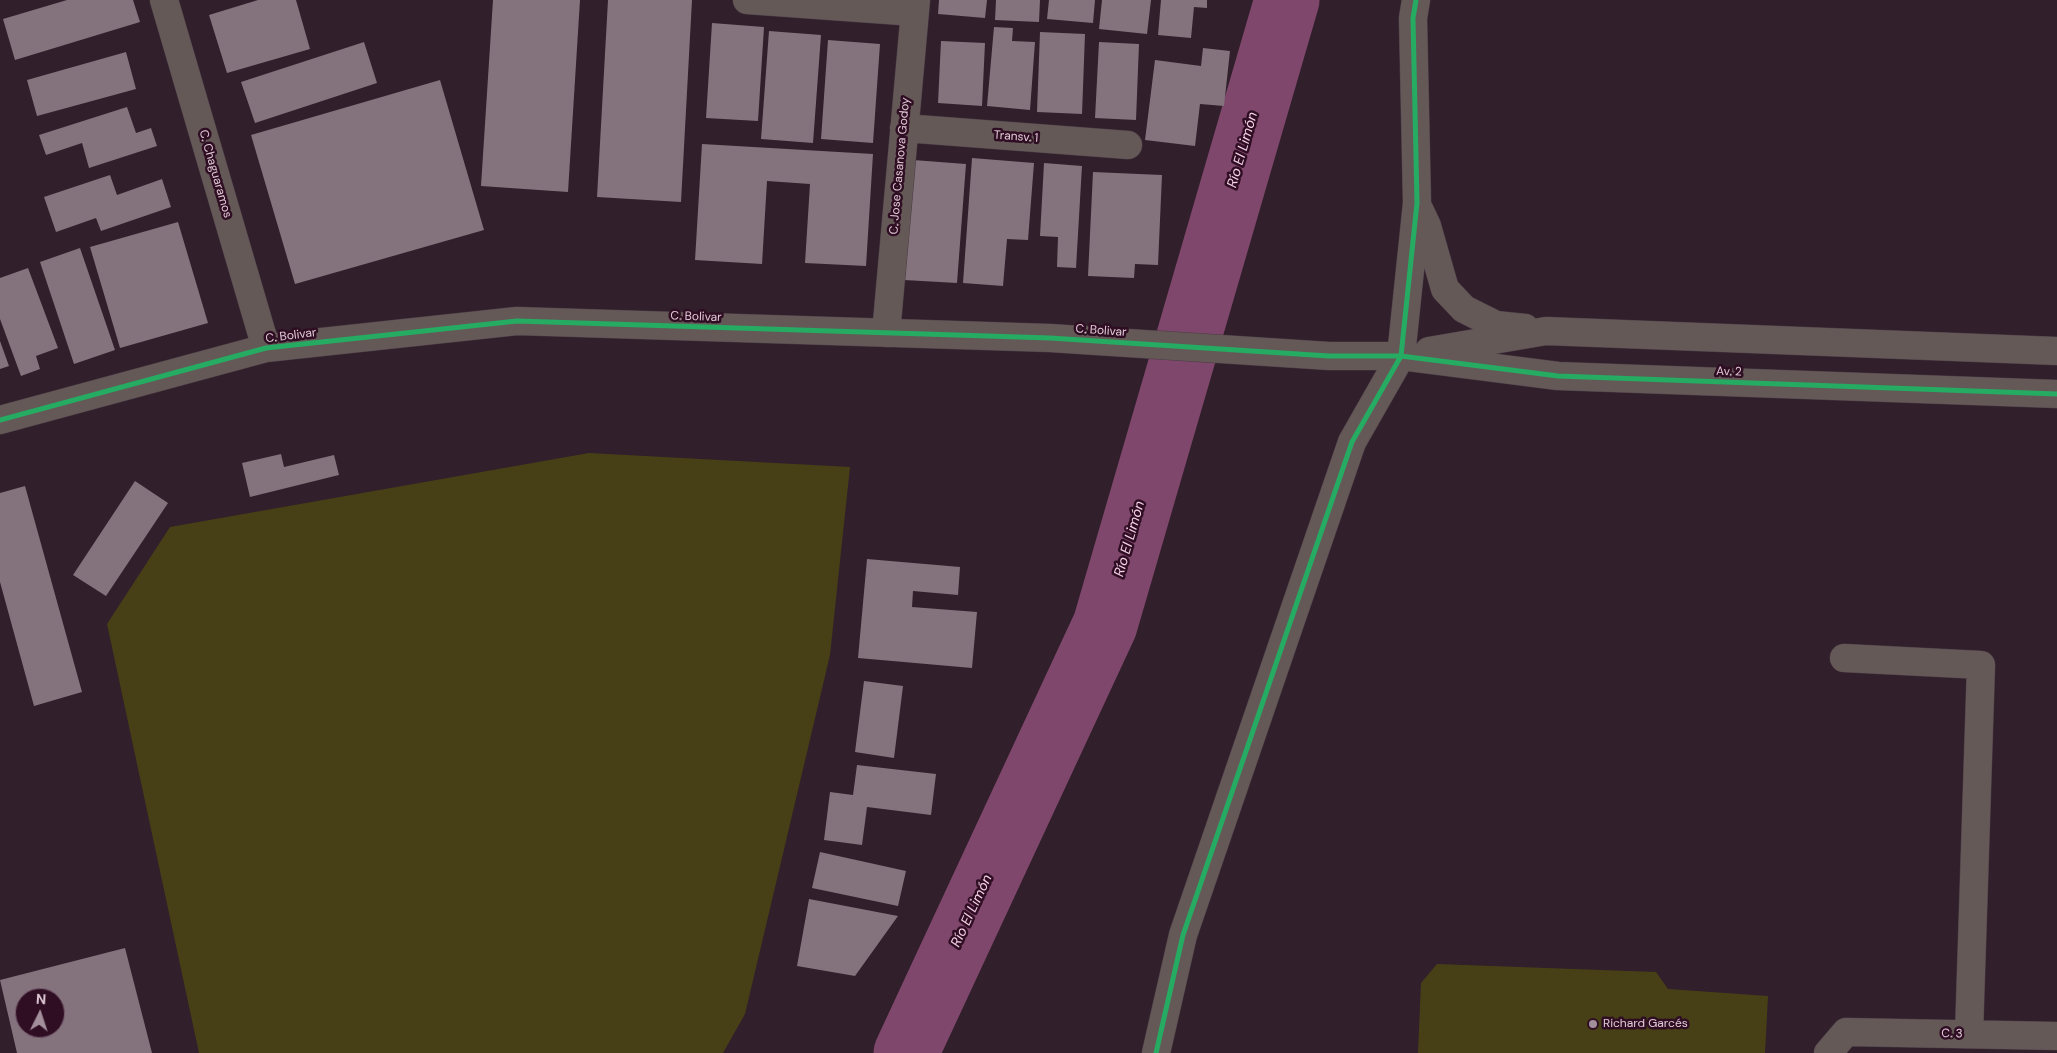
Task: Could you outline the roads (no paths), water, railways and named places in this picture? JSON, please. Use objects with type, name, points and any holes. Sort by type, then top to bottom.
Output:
[{"type":"street","name":"C. Chaguaramos","points":[[164,0],[266,348]]},
{"type":"street","points":[[747,0],[915,6]]},
{"type":"street","points":[[1156,1053],[1183,935],[1352,442],[1401,356],[1417,203],[1413,18],[1416,0]]},
{"type":"street","name":"C. Jose Casanova Godoy","points":[[886,333],[915,6]]},
{"type":"street","name":"Transv. 1","points":[[904,128],[1128,145]]},
{"type":"street","points":[[1417,203],[1427,226],[1445,289],[1464,309],[1496,325],[1546,331],[2057,351]]},
{"type":"street","name":"C. Bolivar","points":[[0,420],[266,348],[517,321],[1050,338],[1321,355],[1401,356]]},
{"type":"street","points":[[1401,356],[1546,331]]},
{"type":"street","name":"Av. 2","points":[[1401,356],[1558,376],[2057,394]]},
{"type":"street","points":[[1844,658],[1981,665],[1969,1034]]},
{"type":"street","name":"C. 3","points":[[1828,1053],[1846,1032],[2057,1036]]},
{"type":"waterway","name":"Río El Limón","points":[[906,1053],[1105,625],[1287,0]]},
{"type":"place","name":"Richard Garcés","points":[[1593,1024]]}]
